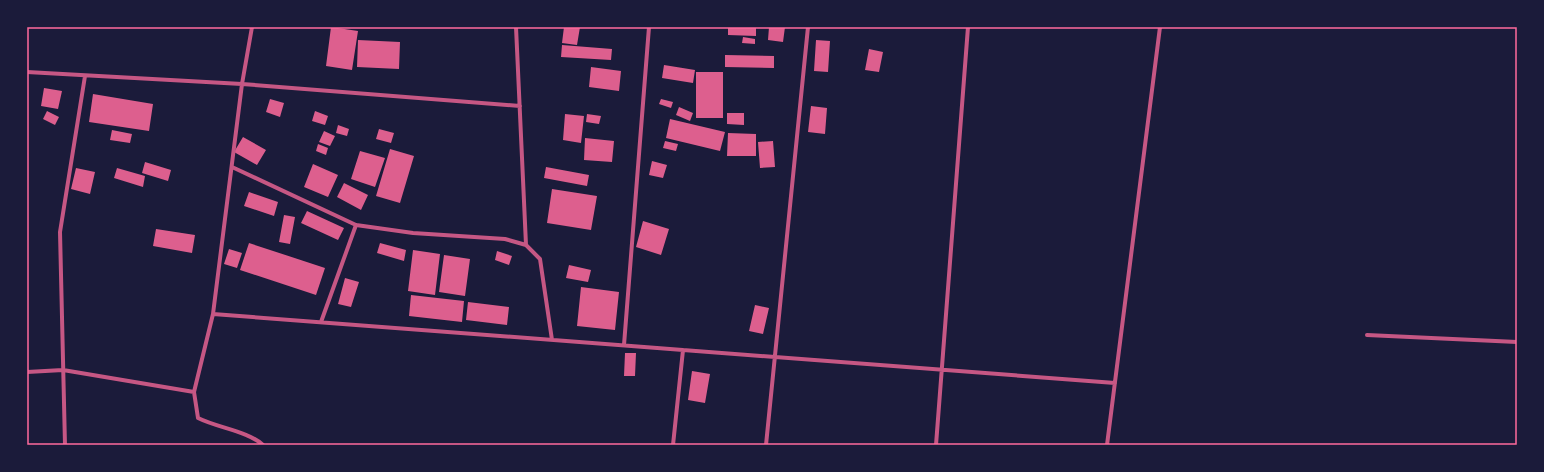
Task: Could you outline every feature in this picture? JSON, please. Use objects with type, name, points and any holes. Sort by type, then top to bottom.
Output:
[{"type":"street","points":[[252,27],[242,84],[213,314],[194,392],[198,418],[214,426],[254,437],[263,445]]},
{"type":"street","points":[[516,27],[526,244]]},
{"type":"street","points":[[624,345],[649,27]]},
{"type":"street","points":[[766,445],[808,27]]},
{"type":"street","points":[[936,445],[968,27]]},
{"type":"street","points":[[1107,445],[1160,27]]},
{"type":"street","points":[[27,72],[242,84],[520,106]]},
{"type":"street","points":[[65,445],[60,232],[85,76]]},
{"type":"street","points":[[232,167],[356,225],[413,233],[505,238],[526,244],[540,259],[552,340]]},
{"type":"street","points":[[321,322],[356,225]]},
{"type":"street","points":[[213,314],[1115,384]]},
{"type":"street","points":[[1367,335],[1517,342]]},
{"type":"street","points":[[673,445],[683,350]]},
{"type":"street","points":[[27,372],[63,370],[194,392]]},
{"type":"building","points":[[331,27],[358,31],[352,70],[326,66]]},
{"type":"building","points":[[564,27],[580,27],[577,45],[562,43]]},
{"type":"building","points":[[728,27],[756,27],[756,36],[728,35]]},
{"type":"building","points":[[769,27],[785,27],[783,42],[768,40]]},
{"type":"building","points":[[743,37],[755,39],[755,44],[742,43]]},
{"type":"building","points":[[358,40],[400,42],[399,69],[357,67]]},
{"type":"building","points":[[816,40],[830,41],[828,72],[814,71]]},
{"type":"building","points":[[562,45],[612,49],[611,60],[561,57]]},
{"type":"building","points":[[869,49],[883,52],[879,72],[865,70]]},
{"type":"building","points":[[725,55],[774,56],[774,68],[725,67]]},
{"type":"building","points":[[664,65],[695,70],[693,83],[662,78]]},
{"type":"building","points":[[591,67],[621,71],[619,91],[589,87]]},
{"type":"building","points":[[696,72],[723,72],[723,118],[696,118]]},
{"type":"building","points":[[44,88],[62,91],[58,109],[41,106]]},
{"type":"building","points":[[93,94],[153,104],[149,131],[89,122]]},
{"type":"building","points":[[270,99],[284,103],[280,117],[266,112]]},
{"type":"building","points":[[661,99],[673,102],[671,108],[659,104]]},
{"type":"building","points":[[811,106],[827,108],[825,134],[808,132]]},
{"type":"building","points":[[679,107],[693,113],[690,121],[676,115]]},
{"type":"building","points":[[47,111],[59,117],[55,125],[43,119]]},
{"type":"building","points":[[315,111],[328,116],[325,125],[312,121]]},
{"type":"building","points":[[727,113],[744,113],[744,125],[727,124]]},
{"type":"building","points":[[565,114],[584,116],[581,143],[563,140]]},
{"type":"building","points":[[587,114],[601,116],[599,124],[586,122]]},
{"type":"building","points":[[670,119],[725,132],[720,151],[666,138]]},
{"type":"building","points":[[338,125],[349,129],[347,136],[336,133]]},
{"type":"building","points":[[379,129],[394,133],[391,143],[376,139]]},
{"type":"building","points":[[112,130],[132,134],[130,143],[110,140]]},
{"type":"building","points":[[324,131],[335,136],[330,146],[319,142]]},
{"type":"building","points":[[728,133],[756,134],[756,156],[727,156]]},
{"type":"building","points":[[243,137],[266,150],[257,165],[234,152]]},
{"type":"building","points":[[585,138],[614,141],[612,162],[584,160]]},
{"type":"building","points":[[665,141],[678,144],[676,151],[663,148]]},
{"type":"building","points":[[773,141],[775,167],[760,168],[758,142]]},
{"type":"building","points":[[318,144],[328,148],[326,155],[316,151]]},
{"type":"building","points":[[390,149],[414,156],[400,203],[376,196]]},
{"type":"building","points":[[360,151],[385,158],[375,187],[351,179]]},
{"type":"building","points":[[652,161],[667,165],[663,178],[649,175]]},
{"type":"building","points":[[145,162],[171,170],[168,181],[142,173]]},
{"type":"building","points":[[313,164],[338,175],[328,197],[304,187]]},
{"type":"building","points":[[546,167],[589,175],[587,186],[544,178]]},
{"type":"building","points":[[76,168],[95,172],[90,194],[71,189]]},
{"type":"building","points":[[117,168],[145,176],[143,187],[114,178]]},
{"type":"building","points":[[344,183],[368,195],[361,210],[337,197]]},
{"type":"building","points":[[552,189],[597,196],[591,230],[547,223]]},
{"type":"building","points":[[249,192],[278,202],[274,216],[244,206]]},
{"type":"building","points":[[307,211],[344,228],[338,240],[301,223]]},
{"type":"building","points":[[284,215],[295,217],[290,244],[279,242]]},
{"type":"building","points":[[643,221],[669,229],[661,255],[636,247]]},
{"type":"building","points":[[156,229],[195,235],[192,253],[153,246]]},
{"type":"building","points":[[249,243],[325,268],[316,295],[240,270]]},
{"type":"building","points":[[380,243],[406,250],[404,261],[377,253]]},
{"type":"building","points":[[229,249],[242,253],[237,268],[224,264]]},
{"type":"building","points":[[413,250],[440,254],[435,295],[408,291]]},
{"type":"building","points":[[497,251],[512,256],[509,265],[495,260]]},
{"type":"building","points":[[444,255],[470,259],[465,296],[439,292]]},
{"type":"building","points":[[569,265],[591,270],[588,282],[566,278]]},
{"type":"building","points":[[345,278],[359,282],[351,307],[338,304]]},
{"type":"building","points":[[581,287],[619,292],[615,330],[577,326]]},
{"type":"building","points":[[411,295],[464,301],[462,322],[409,316]]},
{"type":"building","points":[[468,302],[509,307],[507,325],[466,320]]},
{"type":"building","points":[[755,305],[769,308],[763,334],[749,331]]},
{"type":"building","points":[[625,353],[636,353],[635,376],[624,376]]},
{"type":"building","points":[[692,371],[710,374],[705,403],[688,400]]}]
